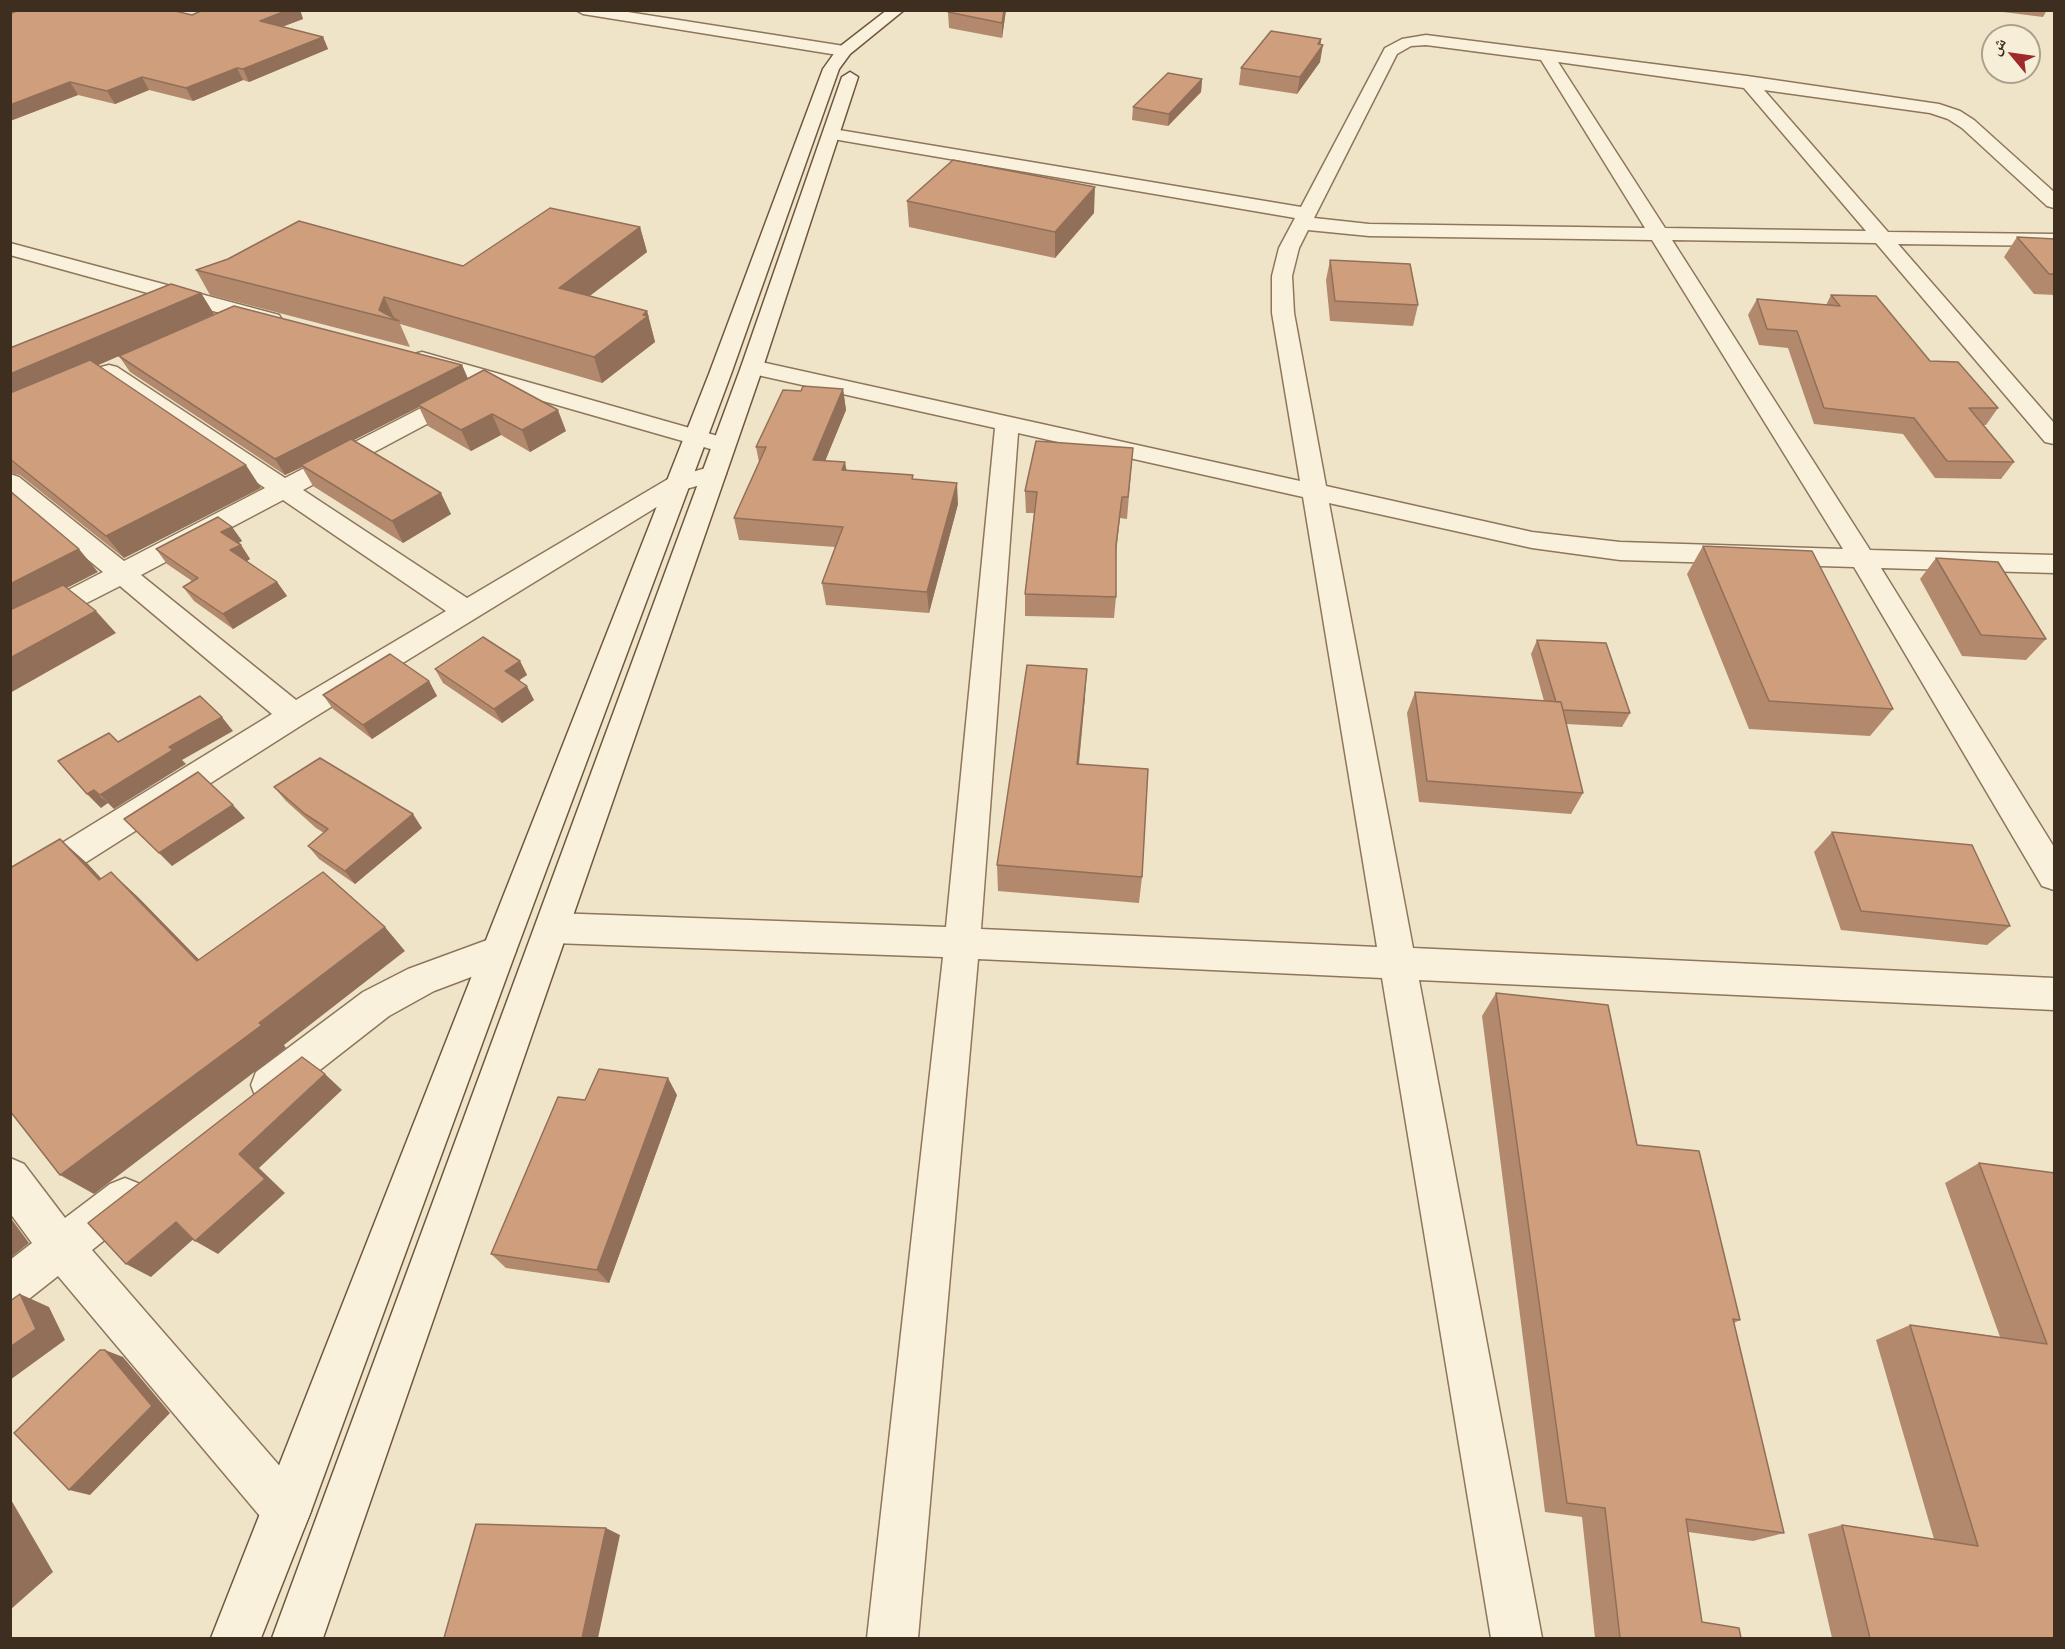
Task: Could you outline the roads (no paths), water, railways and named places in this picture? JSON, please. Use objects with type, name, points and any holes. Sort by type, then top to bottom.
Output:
[{"type":"street","points":[[583,10],[844,51]]},
{"type":"street","points":[[297,1638],[553,928],[710,452],[831,69],[844,51],[897,10]]},
{"type":"street","points":[[10,893],[294,715],[677,484],[710,452],[753,368],[856,64],[872,47],[920,10]]},
{"type":"street","points":[[1516,1638],[1281,294],[1285,261],[1304,219],[1395,47],[1407,42],[1437,40],[1922,105],[1954,115],[1968,124],[2055,202]]},
{"type":"street","points":[[1545,54],[1862,558],[2055,876]]},
{"type":"street","points":[[1747,81],[2055,437]]},
{"type":"street","points":[[833,134],[1369,230],[2055,240]]},
{"type":"street","points":[[10,249],[287,325]]},
{"type":"street","points":[[152,309],[184,296]]},
{"type":"street","points":[[211,326],[241,313]]},
{"type":"street","points":[[403,354],[496,378],[710,452]]},
{"type":"street","points":[[753,368],[1491,532],[1575,547],[1665,553],[2055,564]]},
{"type":"street","points":[[109,372],[466,611]]},
{"type":"street","points":[[10,632],[496,378]]},
{"type":"street","points":[[892,1638],[962,943],[1007,424]]},
{"type":"street","points":[[10,482],[294,715]]},
{"type":"street","points":[[236,1638],[288,1511],[498,951],[677,484]]},
{"type":"street","points":[[553,928],[962,943],[2055,994]]},
{"type":"street","points":[[241,1108],[376,1005],[421,980],[498,951]]},
{"type":"street","points":[[10,1287],[156,1174]]},
{"type":"street","points":[[10,1178],[62,1248],[288,1511]]}]
